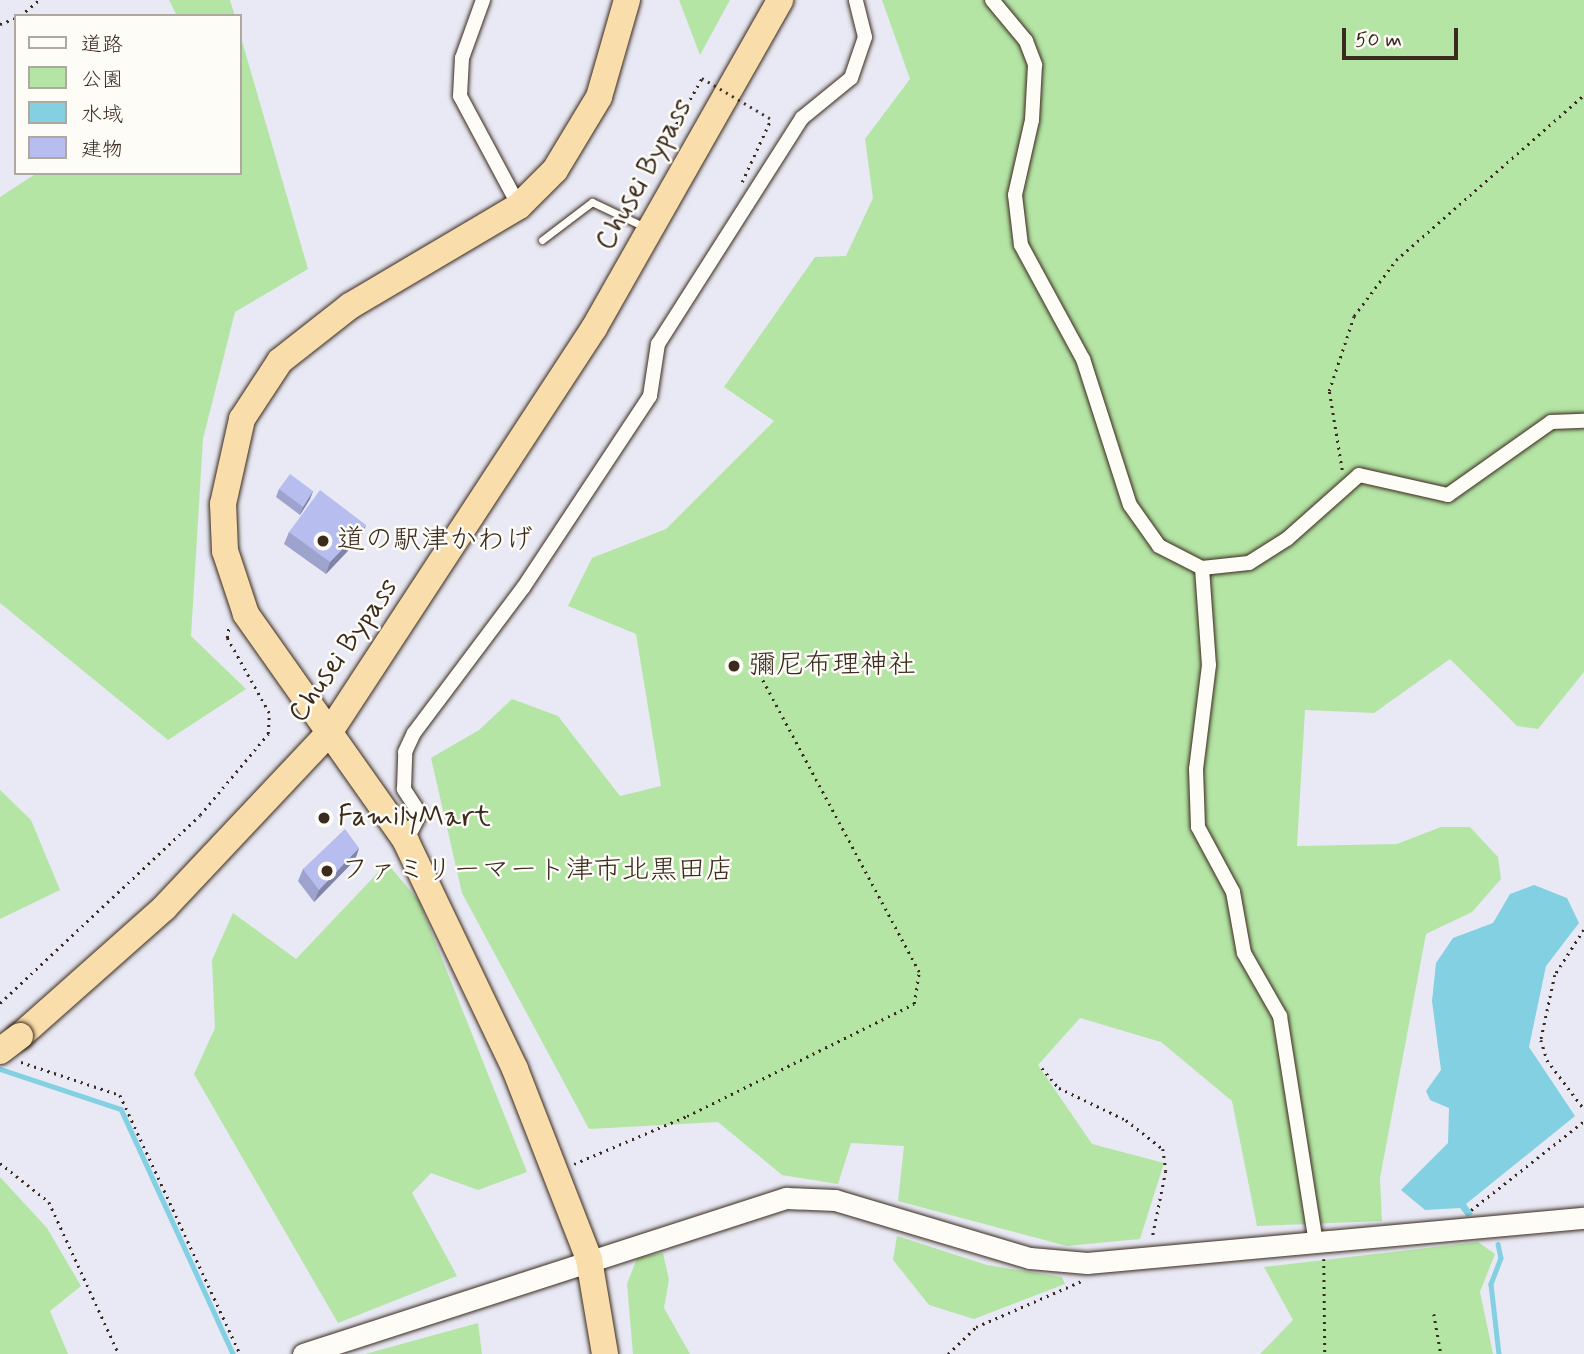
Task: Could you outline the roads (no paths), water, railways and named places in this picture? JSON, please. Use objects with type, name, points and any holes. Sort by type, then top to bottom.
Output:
[{"type":"highway","points":[[605,1354],[589,1259],[515,1069],[406,841],[246,614],[226,551],[224,494],[242,419],[267,377],[350,306],[519,206],[582,133],[612,66],[627,0]]},
{"type":"highway","name":"Chusei Bypass","points":[[12,1049],[164,908],[329,733],[462,537],[652,231],[780,0]]},
{"type":"street","points":[[482,0],[462,58],[460,96],[519,206]]},
{"type":"street","points":[[406,841],[420,814],[404,789],[405,752],[414,733],[523,588],[650,396],[658,344],[802,118],[851,78],[866,37],[856,0]]},
{"type":"street","points":[[992,0],[1026,41],[1035,65],[1032,120],[1015,195],[1021,246],[1083,359],[1130,505],[1159,546],[1202,568],[1249,563],[1287,538],[1344,483],[1369,473],[1448,495],[1551,422],[1584,421]]},
{"type":"street","points":[[1202,568],[1209,665],[1196,769],[1198,827],[1233,892],[1244,953],[1280,1016],[1320,1243]]},
{"type":"street","points":[[303,1354],[758,1204],[808,1196],[1030,1258],[1087,1263],[1584,1218]]},
{"type":"lane","points":[[542,240],[592,202],[652,231]]},
{"type":"water","points":[[1534,885],[1567,898],[1579,923],[1546,966],[1529,1047],[1575,1116],[1466,1204],[1473,1214],[1467,1217],[1460,1208],[1425,1210],[1401,1190],[1448,1143],[1449,1108],[1430,1100],[1426,1091],[1441,1070],[1432,1001],[1436,963],[1453,938],[1493,923],[1510,894]]},
{"type":"waterway","points":[[0,1069],[121,1109],[233,1354]]},
{"type":"waterway","points":[[1498,1244],[1501,1258],[1491,1284],[1499,1354]]},
{"type":"place","name":"道の駅津かわげ","points":[[323,541]]},
{"type":"place","name":"彌尼布理神社","points":[[734,666]]},
{"type":"place","name":"FamilyMart","points":[[324,818]]},
{"type":"place","name":"ファミリーマート津市北黒田店","points":[[327,871]]}]
